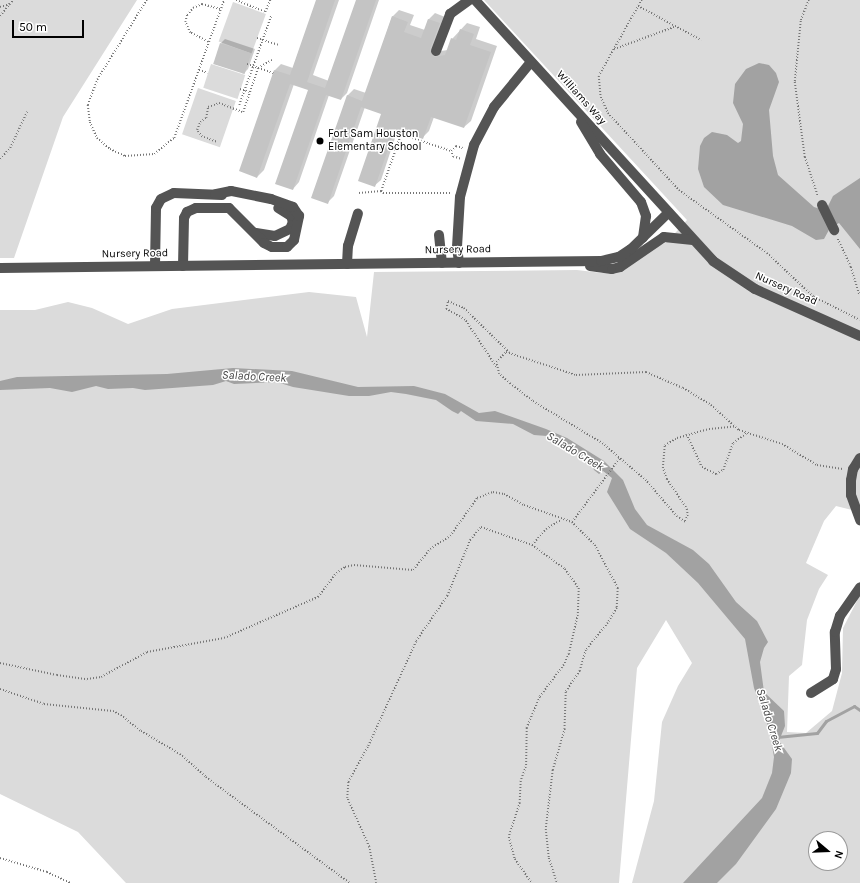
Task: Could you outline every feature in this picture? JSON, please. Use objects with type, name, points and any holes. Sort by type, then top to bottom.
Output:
[{"type":"street","points":[[436,51],[454,3],[469,0]]},
{"type":"street","name":"Williams Way","points":[[475,0],[668,213]]},
{"type":"street","points":[[459,263],[460,197],[474,145],[494,107],[531,62]]},
{"type":"street","points":[[574,109],[600,154],[641,202],[646,216],[643,238]]},
{"type":"street","points":[[183,266],[184,218],[190,210],[225,207],[268,245],[290,246],[294,240],[298,212],[293,208],[271,199],[231,191],[215,194]]},
{"type":"street","points":[[155,266],[156,208],[161,199],[174,193],[215,194],[268,205],[285,211],[293,219],[290,229],[275,236],[256,233]]},
{"type":"street","points":[[822,206],[834,230]]},
{"type":"street","name":"Nursery Road","points":[[0,268],[580,263],[619,257],[643,238],[668,213],[713,261],[743,282],[860,336]]},
{"type":"street","points":[[347,264],[348,246],[358,214]]},
{"type":"street","points":[[439,235],[442,263]]},
{"type":"street","points":[[580,263],[612,269],[628,262],[659,238],[693,240]]},
{"type":"street","points":[[860,458],[853,469],[851,495],[860,520]]},
{"type":"street","points":[[811,693],[832,679],[836,659],[835,632],[840,616],[860,587]]},
{"type":"path","points":[[0,16],[13,0]]},
{"type":"path","points":[[147,0],[93,90],[88,114],[97,138],[110,150],[125,156],[142,156],[161,150],[178,131],[224,0]]},
{"type":"path","points":[[236,0],[266,12],[270,0]]},
{"type":"path","points":[[642,0],[613,49],[600,76],[599,87],[604,106],[657,168],[693,201],[767,253],[814,297],[860,320]]},
{"type":"path","points":[[809,0],[800,21],[795,82],[805,157],[810,178],[822,206]]},
{"type":"path","points":[[0,7],[10,3]]},
{"type":"path","points":[[209,43],[190,33],[185,22],[187,15],[193,8],[202,4],[221,9]]},
{"type":"path","points":[[638,6],[674,27],[701,40]]},
{"type":"path","points":[[239,105],[271,16]]},
{"type":"path","points":[[613,49],[674,27]]},
{"type":"path","points":[[257,38],[278,45]]},
{"type":"path","points":[[216,142],[202,137],[197,130],[200,122],[206,118],[208,107],[219,103],[243,112],[258,68],[272,60]]},
{"type":"path","points":[[247,64],[273,73]]},
{"type":"path","points":[[199,70],[208,73]]},
{"type":"path","points":[[240,89],[250,92]]},
{"type":"path","points":[[0,159],[10,148],[27,112]]},
{"type":"path","points":[[380,191],[400,134],[451,151],[454,157],[461,159]]},
{"type":"path","points":[[451,151],[456,146],[464,149]]},
{"type":"path","points":[[360,193],[380,191],[383,193],[452,193]]},
{"type":"path","points":[[834,230],[851,267],[860,296]]},
{"type":"path","points":[[734,427],[707,430],[669,443],[663,453],[667,479],[687,509],[688,515],[685,522],[677,517],[646,481],[603,444],[532,401],[499,374],[465,320],[446,309],[448,301],[464,308],[502,347],[511,353],[534,363],[576,375],[629,371],[646,372],[662,377],[711,405],[734,427],[747,433],[782,444],[827,468],[853,469]]},
{"type":"path","points":[[496,367],[502,354],[511,353]]},
{"type":"path","points":[[688,437],[702,467],[716,474],[723,470],[733,444],[747,433]]},
{"type":"path","points":[[572,522],[619,459]]},
{"type":"path","points":[[0,663],[57,675],[88,679],[101,677],[147,652],[224,638],[318,597],[336,573],[345,567],[354,565],[413,570],[430,549],[450,536],[471,503],[488,493],[504,494],[524,505],[561,520],[572,522],[595,545],[603,557],[617,583],[619,594],[614,614],[586,650],[580,671],[566,692],[566,729],[553,770],[546,829],[549,858],[557,883]]},
{"type":"path","points":[[532,545],[546,529],[561,520]]},
{"type":"path","points":[[376,883],[369,847],[347,798],[348,782],[368,746],[416,641],[450,590],[473,534],[481,527],[532,545],[564,569],[579,588],[580,597],[569,654],[564,665],[540,698],[527,728],[526,767],[521,781],[520,803],[509,842],[515,859],[532,883]]},
{"type":"path","points":[[0,689],[14,692],[44,704],[113,711],[121,715],[141,731],[180,754],[206,777],[350,883]]},
{"type":"path","points":[[0,858],[40,869],[71,883]]},
{"type":"shaded area","points":[[0,0],[137,0],[63,117],[14,258],[0,258]]},
{"type":"shaded area","points":[[484,0],[860,0],[860,512],[836,506],[824,521],[806,563],[828,575],[819,589],[807,620],[802,665],[789,676],[787,732],[806,733],[832,711],[842,673],[843,628],[859,597],[860,587],[860,883],[632,883],[654,801],[662,722],[678,686],[692,663],[666,620],[637,668],[619,883],[126,883],[78,832],[0,794],[0,310],[35,310],[68,302],[92,308],[128,324],[172,309],[309,292],[356,297],[367,337],[374,272],[577,270],[602,273],[667,242],[687,220]]},
{"type":"shaded area","points":[[233,2],[266,14],[252,53],[219,41]]},
{"type":"shaded area","points":[[211,64],[245,75],[238,99],[203,88]]},
{"type":"shaded area","points":[[198,88],[236,101],[220,147],[182,134]]},
{"type":"water","points":[[759,63],[769,65],[776,73],[779,82],[769,110],[773,156],[778,175],[814,207],[820,209],[828,206],[833,196],[860,178],[860,249],[839,223],[830,228],[824,239],[816,240],[792,226],[723,205],[704,187],[698,169],[700,146],[704,138],[712,132],[727,135],[738,143],[741,141],[743,124],[733,103],[735,84],[746,69]]},
{"type":"water","name":"Salado Creek","points":[[233,368],[292,371],[358,387],[414,386],[445,394],[479,413],[495,411],[546,429],[567,438],[604,461],[623,480],[635,509],[647,525],[693,550],[709,564],[736,602],[757,621],[768,642],[764,648],[760,662],[764,692],[784,711],[785,726],[779,741],[792,759],[791,773],[776,809],[736,864],[717,883],[683,883],[762,798],[772,773],[774,757],[769,729],[754,688],[745,639],[698,583],[666,553],[630,529],[607,492],[612,478],[603,471],[599,474],[594,470],[591,463],[547,436],[534,435],[513,424],[476,421],[461,411],[458,414],[452,411],[436,400],[406,394],[391,392],[369,396],[349,396],[293,387],[277,382],[234,384],[226,381],[213,385],[145,390],[133,388],[108,389],[96,386],[72,392],[50,388],[0,390],[0,381],[17,377],[167,374]]},
{"type":"building","points":[[316,0],[335,0],[307,82],[325,88],[356,0],[376,0],[341,100],[326,95],[293,190],[275,184],[308,90],[290,84],[257,178],[239,171],[274,70],[290,75]]},
{"type":"building","points":[[392,16],[408,22],[404,32],[421,38],[428,19],[440,23],[430,49],[434,57],[445,55],[451,38],[456,40],[460,29],[474,34],[470,45],[491,52],[464,128],[431,117],[423,139],[395,129],[375,187],[358,181],[381,114],[361,107],[328,204],[311,198],[347,95],[362,101]]},
{"type":"building","points":[[220,43],[251,53],[245,74],[213,64]]},
{"type":"waterway","name":"Salado Creek","points":[[777,737],[817,733],[826,721],[854,706],[860,710]]},
{"type":"place","name":"Fort Sam Houston Elementary School","points":[[320,141]]}]
